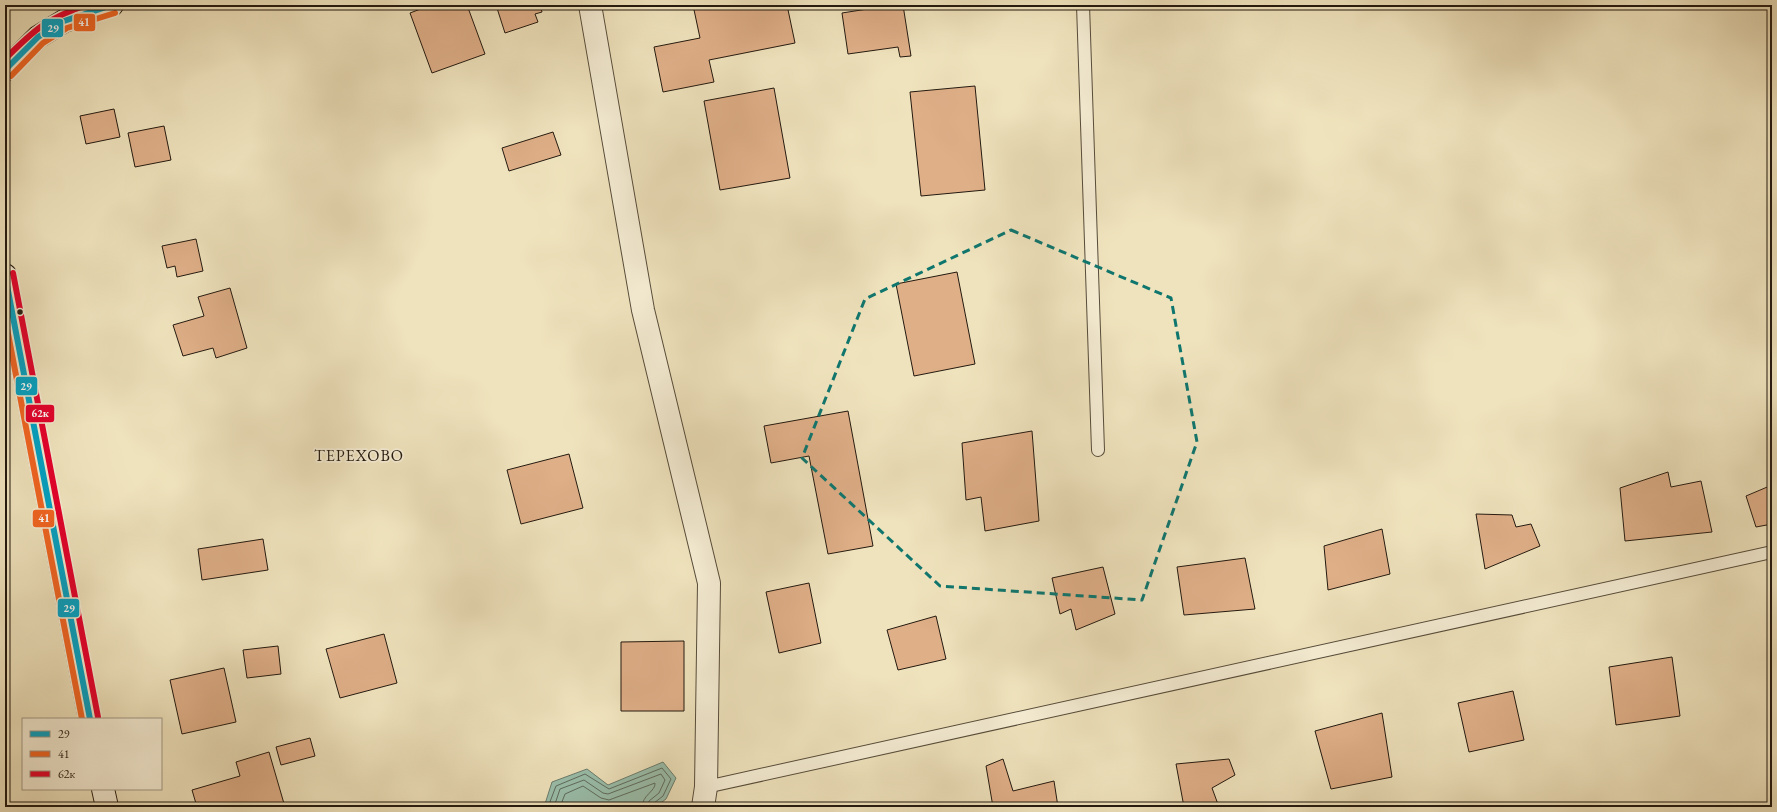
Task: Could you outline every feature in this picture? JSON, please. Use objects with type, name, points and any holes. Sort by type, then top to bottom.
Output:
[{"type":"street","points":[[7,62],[38,38],[64,21],[112,5]]},
{"type":"street","points":[[590,5],[643,310],[709,583],[705,797]]},
{"type":"street","points":[[5,275],[90,718]]},
{"type":"street","points":[[104,790],[107,807]]},
{"type":"lane","points":[[1083,5],[1098,450]]},
{"type":"lane","points":[[705,797],[1772,552]]},
{"type":"highlighted area","points":[[1011,230],[1171,298],[1197,442],[1142,600],[940,586],[802,458],[865,299]]},
{"type":"water","points":[[663,762],[676,778],[666,799],[655,807],[544,807],[552,782],[587,769],[608,785]]},
{"type":"building","points":[[431,5],[467,5],[485,54],[432,73],[410,13]]},
{"type":"building","points":[[496,5],[540,5],[542,12],[535,14],[538,22],[505,33]]},
{"type":"building","points":[[693,5],[787,5],[795,43],[709,60],[714,82],[663,92],[654,47],[700,38]]},
{"type":"building","points":[[893,5],[903,5],[911,56],[900,57],[898,47],[848,54],[842,13]]},
{"type":"building","points":[[975,86],[985,190],[921,196],[910,92]]},
{"type":"building","points":[[774,88],[790,178],[720,190],[704,101]]},
{"type":"building","points":[[114,109],[120,137],[86,144],[80,116]]},
{"type":"building","points":[[164,126],[171,160],[135,167],[128,133]]},
{"type":"building","points":[[553,132],[561,155],[509,171],[502,148]]},
{"type":"building","points":[[196,239],[203,271],[177,277],[175,266],[167,268],[162,246]]},
{"type":"building","points":[[957,272],[975,364],[914,376],[896,284]]},
{"type":"building","points":[[230,288],[247,348],[216,358],[213,348],[183,356],[173,325],[204,316],[198,297]]},
{"type":"building","points":[[848,411],[873,546],[828,554],[809,456],[771,463],[764,426]]},
{"type":"building","points":[[1032,431],[1039,521],[985,531],[981,497],[966,500],[962,443]]},
{"type":"building","points":[[569,454],[583,508],[521,524],[507,470]]},
{"type":"building","points":[[1668,472],[1671,487],[1701,481],[1712,532],[1625,541],[1620,488]]},
{"type":"building","points":[[1772,485],[1772,524],[1756,527],[1746,496]]},
{"type":"building","points":[[1476,514],[1512,515],[1516,527],[1531,524],[1540,546],[1485,569]]},
{"type":"building","points":[[1382,529],[1390,574],[1328,590],[1324,546]]},
{"type":"building","points":[[263,539],[268,570],[202,580],[198,549]]},
{"type":"building","points":[[1245,558],[1255,609],[1184,615],[1177,567]]},
{"type":"building","points":[[1103,567],[1115,614],[1076,630],[1071,609],[1060,614],[1052,578]]},
{"type":"building","points":[[809,583],[821,643],[779,653],[766,592]]},
{"type":"building","points":[[936,616],[946,659],[898,670],[887,630]]},
{"type":"building","points":[[384,634],[397,683],[340,698],[326,649]]},
{"type":"building","points":[[684,641],[684,711],[621,711],[621,642]]},
{"type":"building","points":[[278,646],[281,674],[247,678],[243,650]]},
{"type":"building","points":[[1672,657],[1680,716],[1616,725],[1609,667]]},
{"type":"building","points":[[224,668],[236,722],[182,734],[170,680]]},
{"type":"building","points":[[1513,691],[1524,740],[1469,752],[1458,703]]},
{"type":"building","points":[[1382,713],[1392,777],[1331,789],[1315,731]]},
{"type":"building","points":[[310,738],[315,756],[281,765],[276,747]]},
{"type":"building","points":[[269,752],[285,807],[197,807],[192,790],[240,776],[236,762]]},
{"type":"building","points":[[1003,759],[1013,791],[1054,781],[1058,807],[993,807],[986,766]]},
{"type":"building","points":[[1229,759],[1235,775],[1212,788],[1219,807],[1184,807],[1176,764]]},
{"type":"transit line","name":"62к","points":[[5,59],[24,40],[51,20],[87,5]]},
{"type":"transit line","name":"29","points":[[5,70],[38,37],[64,21],[112,5]]},
{"type":"transit line","name":"41","points":[[11,76],[43,43],[67,28],[115,13]]},
{"type":"transit line","name":"62к","points":[[13,273],[98,717]]},
{"type":"transit line","name":"29","points":[[5,275],[90,718]]},
{"type":"transit line","name":"41","points":[[5,318],[82,718]]},
{"type":"district","name":"ТЕРЕХОВО","points":[[359,455]]}]
